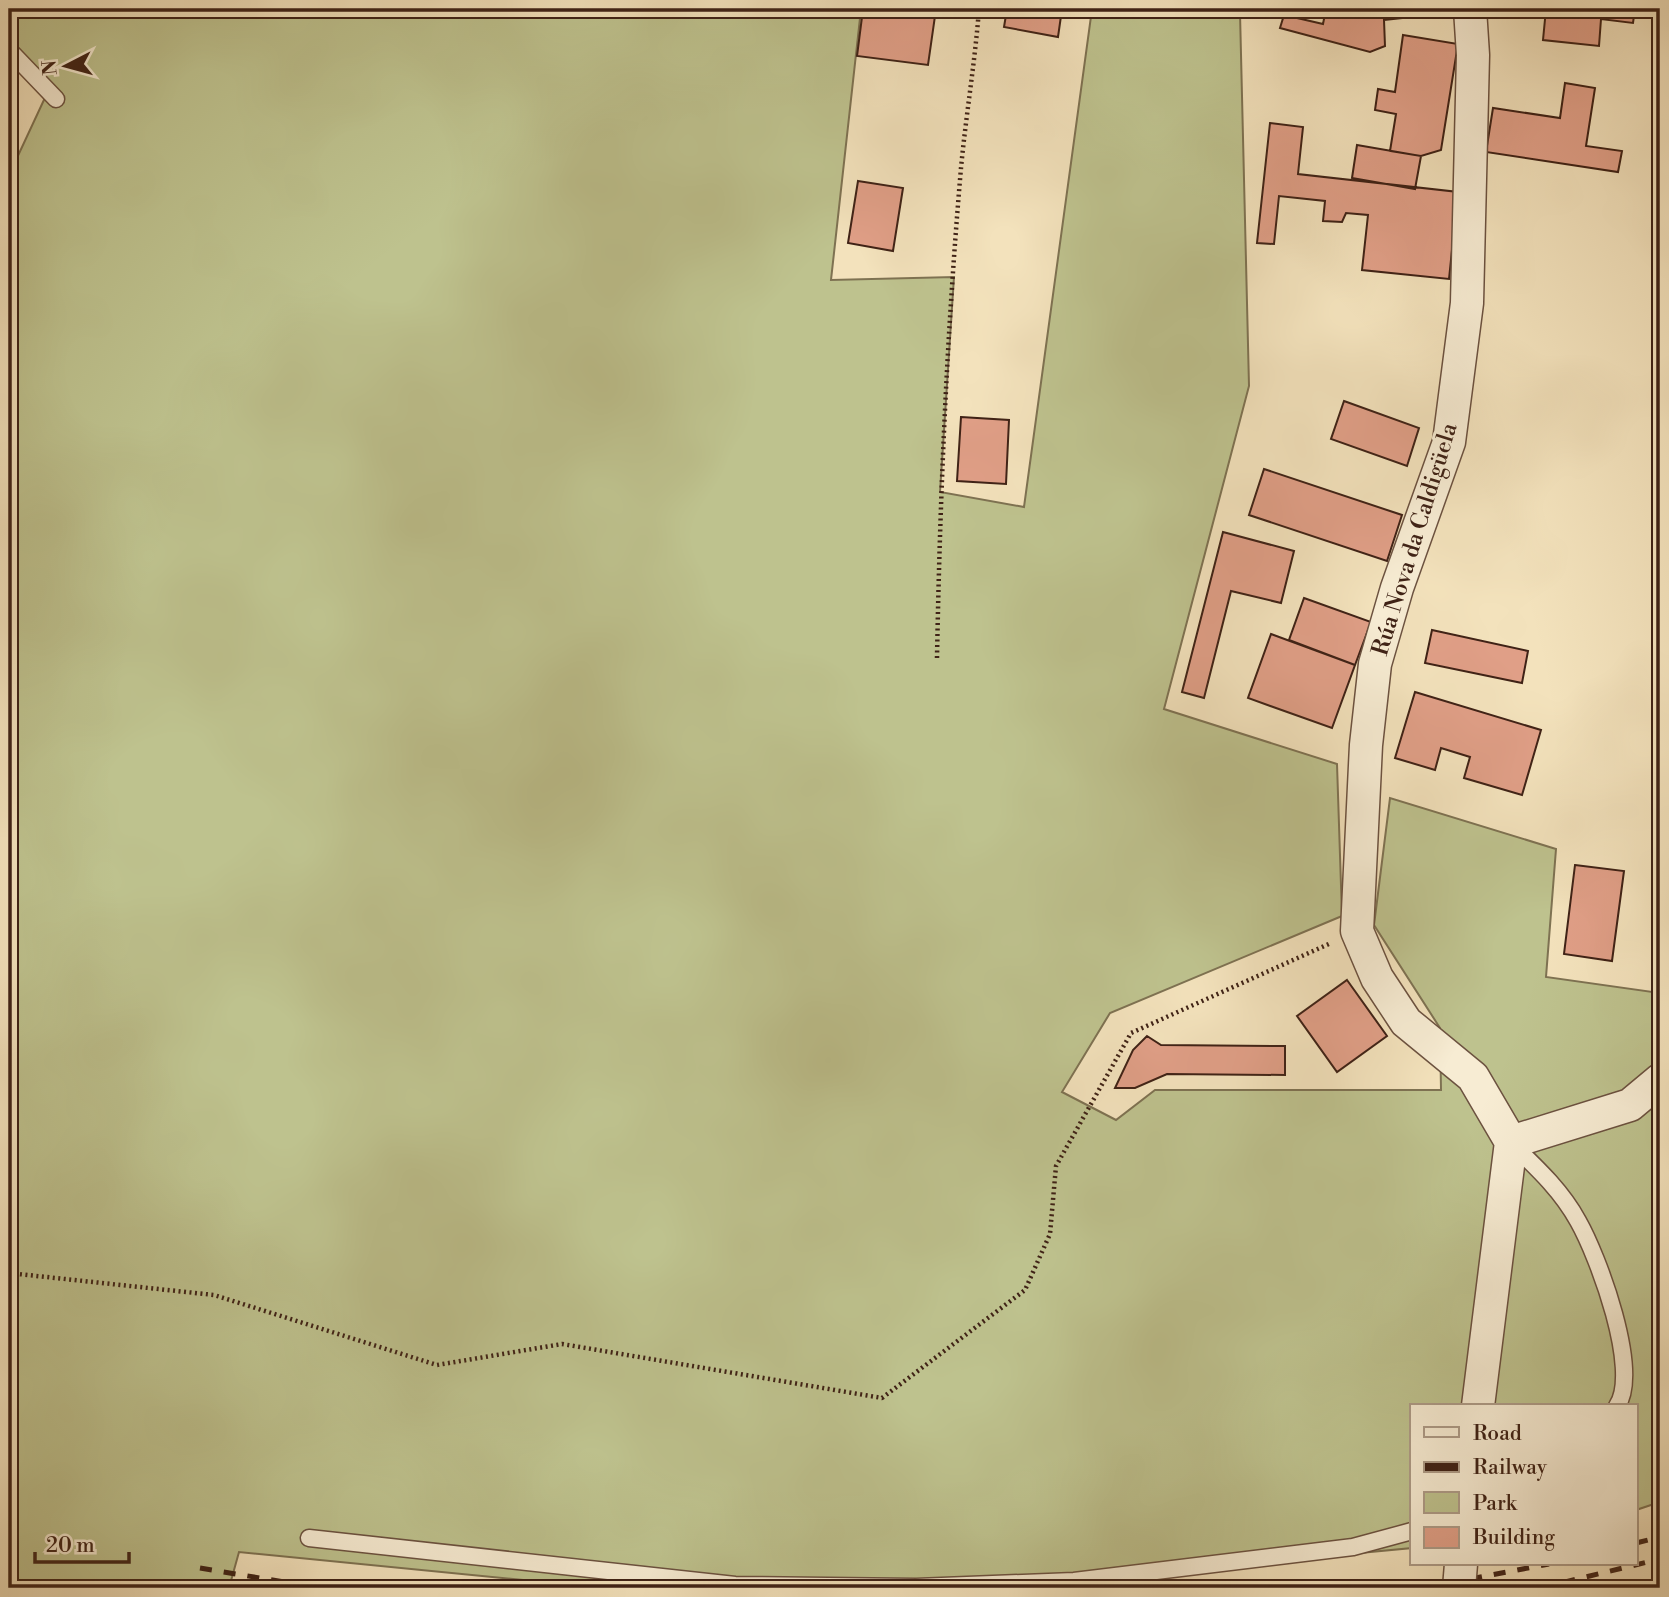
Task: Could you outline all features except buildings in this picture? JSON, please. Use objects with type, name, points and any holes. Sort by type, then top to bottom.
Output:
[{"type":"street","name":"Rúa Nova da Caldigüela","points":[[1470,9],[1473,55],[1467,303],[1449,442],[1397,588],[1375,664],[1366,745],[1357,931],[1377,978],[1406,1022],[1473,1077],[1511,1142]]},
{"type":"street","points":[[1478,1403],[1511,1142],[1630,1105],[1660,1080]]},
{"type":"street","points":[[1459,1588],[1461,1566]]},
{"type":"lane","points":[[9,50],[56,99]]},
{"type":"lane","points":[[1511,1142],[1550,1180],[1578,1220],[1602,1273],[1623,1352],[1622,1399],[1618,1404]]},
{"type":"lane","points":[[309,1538],[735,1585],[916,1587],[1074,1581],[1353,1547],[1410,1532]]},
{"type":"path","points":[[937,658],[940,493],[955,264],[979,9]]},
{"type":"path","points":[[9,1273],[214,1295],[437,1365],[562,1344],[882,1398],[1025,1290],[1050,1234],[1056,1166],[1131,1033],[1357,931]]},
{"type":"green space","points":[[9,9],[861,9],[831,280],[954,277],[940,492],[1024,507],[1092,9],[1240,13],[1249,386],[1164,709],[1337,764],[1342,916],[1110,1013],[1062,1092],[1116,1120],[1155,1090],[1441,1090],[1440,1028],[1374,925],[1390,798],[1556,849],[1546,977],[1660,993],[1660,1502],[1638,1509],[1638,1404],[1410,1404],[1410,1548],[1098,1578],[860,1588],[605,1588],[239,1552],[229,1588],[9,1588],[9,175],[50,87],[9,49]]},
{"type":"railway","points":[[1638,1542],[1660,1537]]},
{"type":"railway","points":[[1638,1564],[1660,1559]]},
{"type":"railway","points":[[1423,1588],[1538,1566]]},
{"type":"railway","points":[[1540,1588],[1631,1566]]},
{"type":"railway","points":[[200,1568],[320,1588]]}]
